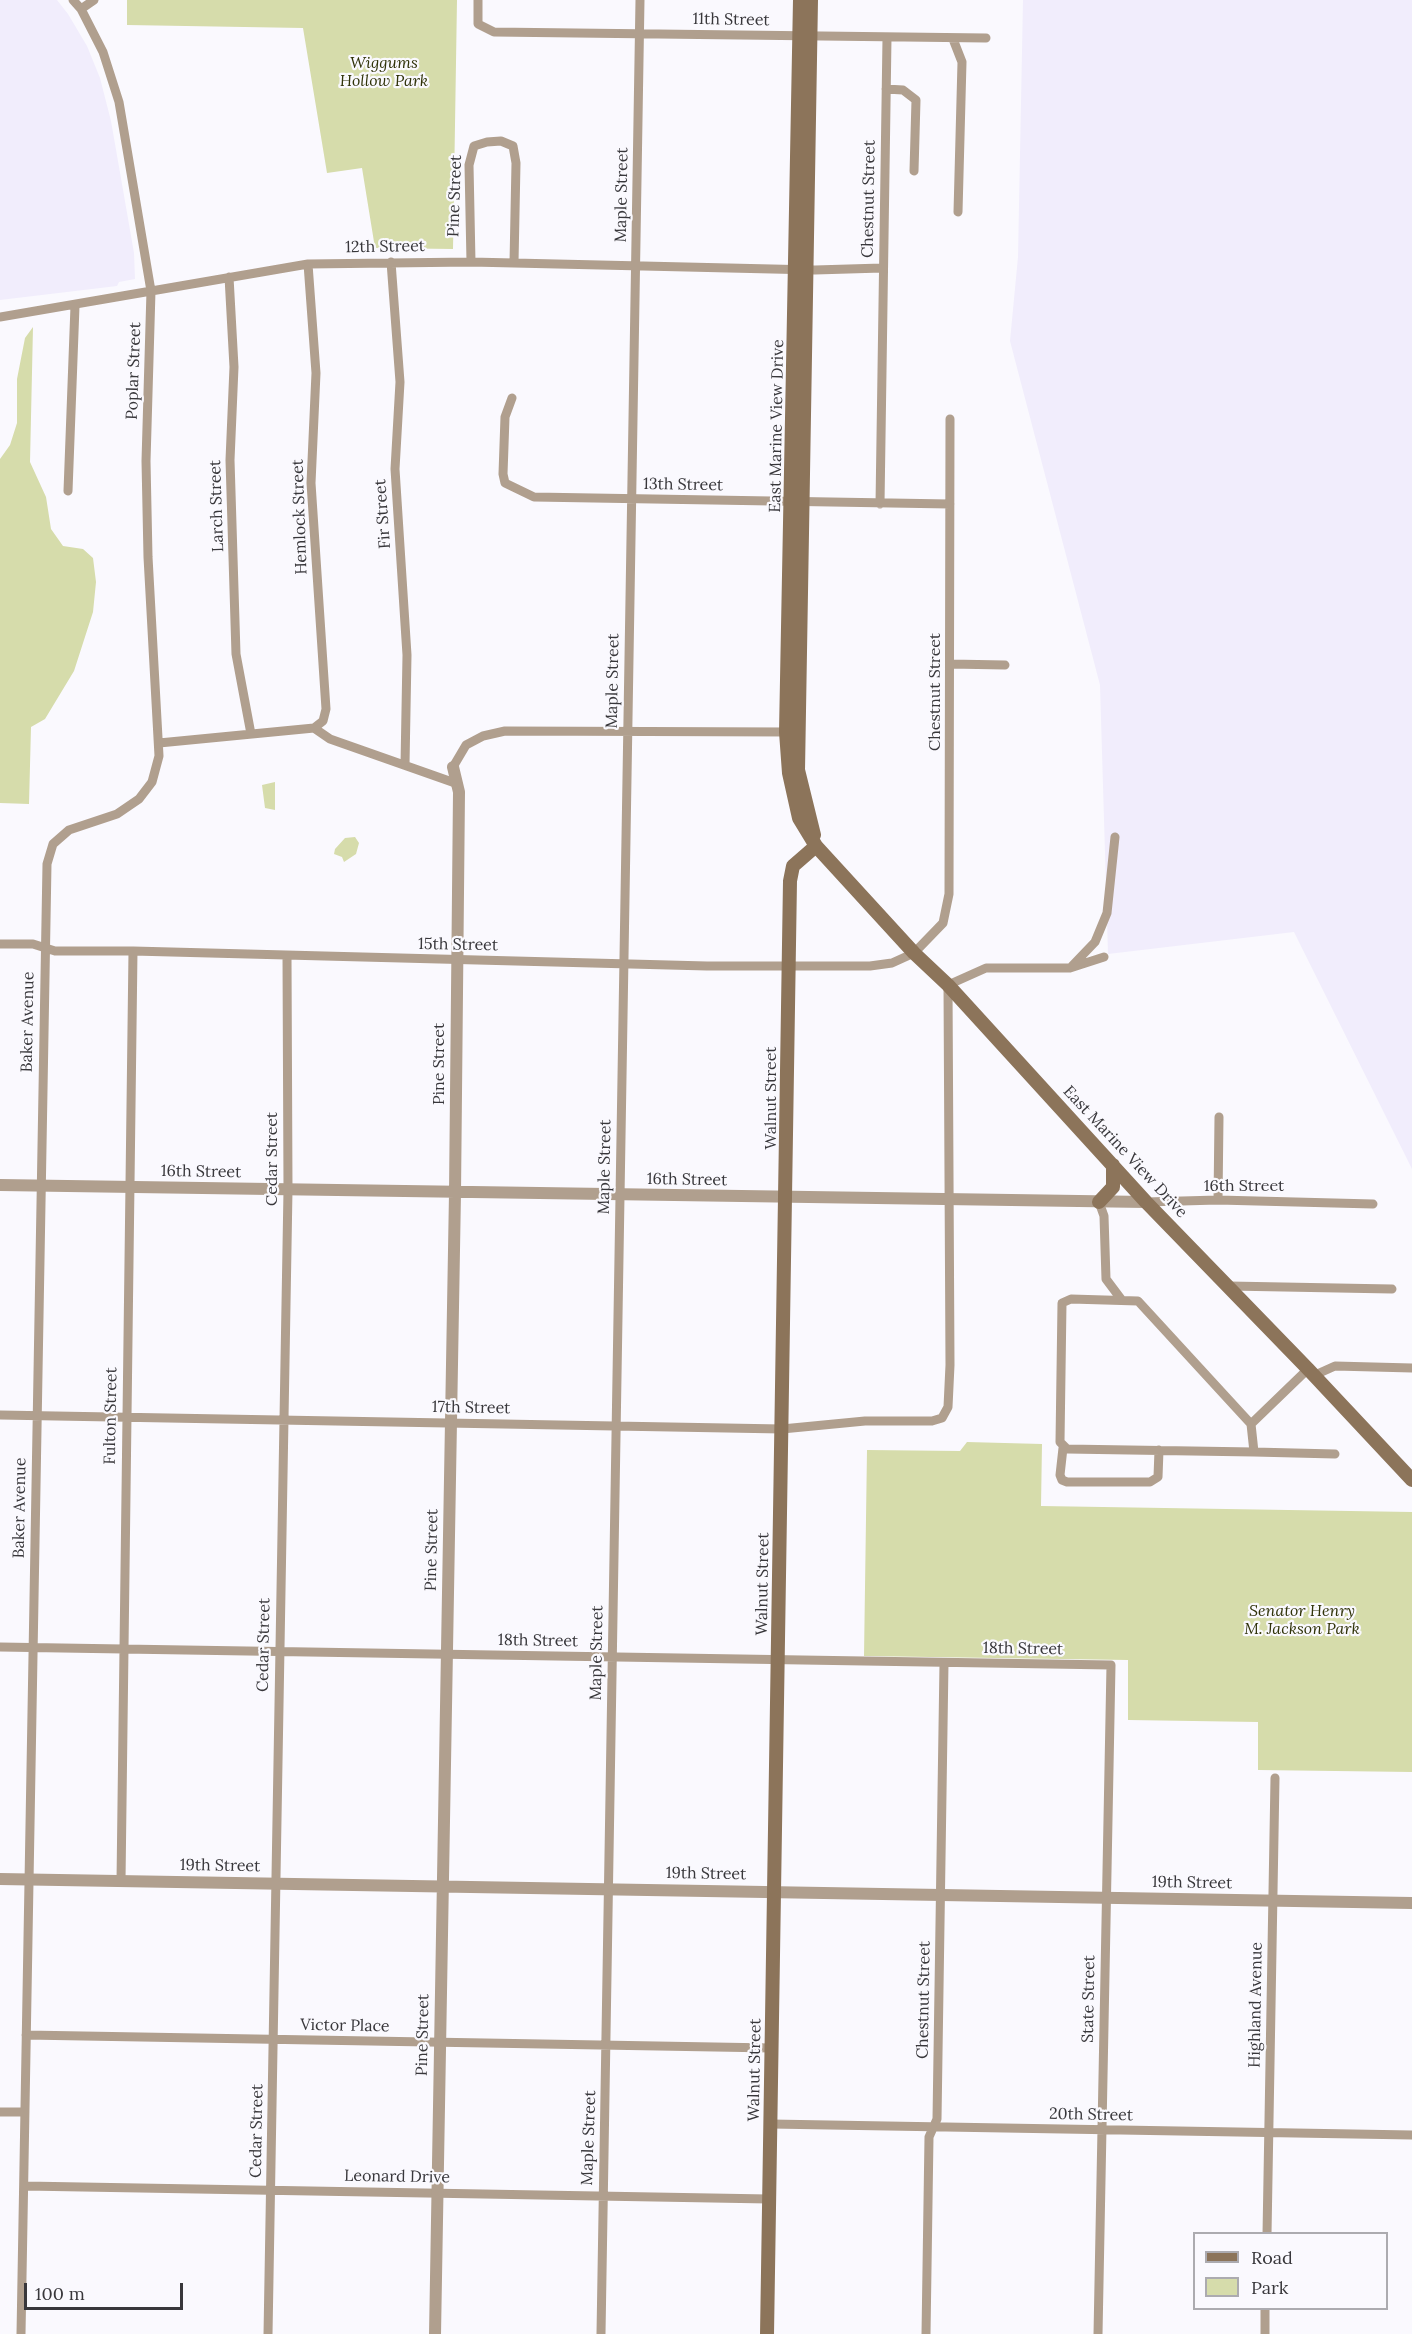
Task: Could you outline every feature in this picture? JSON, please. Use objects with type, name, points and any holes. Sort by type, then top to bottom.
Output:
[{"type":"main road","name":"East Marine View Drive","points":[[800,0],[805,36]]},
{"type":"main road","name":"East Marine View Drive","points":[[811,0],[805,36],[792,732],[793,797],[799,818],[816,846],[914,953],[948,985],[1146,1202],[1312,1372],[1412,1480]]},
{"type":"main road","name":"Walnut Street","points":[[767,2334],[787,1198],[790,881],[793,866],[816,846]]},
{"type":"main road","points":[[1099,1202],[1113,1187],[1113,1165]]},
{"type":"street","points":[[73,0],[81,9],[94,0]]},
{"type":"street","name":"11th Street","points":[[478,0],[478,24],[494,32],[986,38]]},
{"type":"street","name":"Maple Street","points":[[601,2334],[640,0]]},
{"type":"street","name":"Poplar Street","points":[[81,9],[103,52],[119,102],[151,291],[147,509],[159,743]]},
{"type":"street","name":"Chestnut Street","points":[[880,504],[887,38]]},
{"type":"street","points":[[954,39],[962,62],[958,212]]},
{"type":"street","points":[[886,89],[903,90],[916,100],[914,171]]},
{"type":"street","name":"Pine Street","points":[[471,262],[469,165],[474,147],[487,142],[501,141],[513,146],[516,163],[514,264]]},
{"type":"street","name":"Fir Street","points":[[391,262],[400,382],[395,469],[407,655],[405,765]]},
{"type":"street","name":"12th Street","points":[[0,317],[75,306],[308,264],[471,262],[801,270],[882,268]]},
{"type":"street","name":"Hemlock Street","points":[[308,264],[316,373],[311,483],[326,709],[323,721],[314,728]]},
{"type":"street","name":"Larch Street","points":[[230,277],[234,368],[230,460],[236,654],[251,734]]},
{"type":"street","points":[[68,491],[75,306]]},
{"type":"street","name":"13th Street","points":[[512,398],[505,417],[506,483],[534,498],[950,504]]},
{"type":"street","name":"Chestnut Street","points":[[914,953],[938,929],[948,907],[950,419]]},
{"type":"street","points":[[950,664],[1005,665]]},
{"type":"street","points":[[159,743],[314,728],[330,739],[455,783]]},
{"type":"street","points":[[453,766],[466,745],[483,736],[505,731],[792,732]]},
{"type":"street","name":"Baker Avenue","points":[[21,2334],[47,864],[52,844],[69,830],[117,814],[139,799],[157,770],[159,743]]},
{"type":"street","name":"Pine Street","points":[[435,2334],[455,1193],[459,792],[455,783],[453,766]]},
{"type":"street","points":[[1070,968],[1095,942],[1107,913],[1115,837]]},
{"type":"street","name":"15th Street","points":[[0,944],[33,944],[55,951],[623,964],[870,966],[892,963],[914,953]]},
{"type":"street","name":"Fulton Street","points":[[120,1881],[133,951]]},
{"type":"street","name":"Cedar Street","points":[[268,2334],[288,1190],[287,956]]},
{"type":"street","points":[[949,1201],[948,985],[986,968],[1070,968],[1104,957]]},
{"type":"street","points":[[1218,1200],[1219,1117]]},
{"type":"street","name":"16th Street","points":[[0,1185],[949,1201],[1218,1200],[1373,1204]]},
{"type":"street","name":"17th Street","points":[[0,1415],[782,1429],[865,1421],[932,1421],[942,1418],[948,1407],[949,1201]]},
{"type":"street","points":[[1099,1202],[1104,1216],[1106,1279],[1121,1299]]},
{"type":"street","points":[[1229,1286],[1392,1289]]},
{"type":"street","points":[[1159,1450],[1158,1477],[1150,1482],[1067,1482],[1062,1480],[1060,1475],[1063,1448],[1060,1442],[1062,1303],[1071,1299],[1138,1301],[1251,1424],[1254,1452]]},
{"type":"street","points":[[1251,1424],[1312,1372],[1335,1366],[1412,1368]]},
{"type":"street","points":[[1063,1448],[1335,1454]]},
{"type":"street","name":"18th Street","points":[[0,1647],[1111,1665]]},
{"type":"street","name":"Chestnut Street","points":[[926,2334],[929,2137],[937,2119],[944,1664]]},
{"type":"street","name":"State Street","points":[[1098,2334],[1111,1665]]},
{"type":"street","name":"Highland Avenue","points":[[1267,2232],[1275,1778]]},
{"type":"street","name":"19th Street","points":[[0,1879],[1411,1902]]},
{"type":"street","name":"Victor Place","points":[[26,2035],[772,2048]]},
{"type":"street","points":[[0,2112],[24,2112]]},
{"type":"street","name":"20th Street","points":[[771,2124],[1412,2135]]},
{"type":"street","name":"Leonard Drive","points":[[25,2186],[769,2199]]},
{"type":"street","points":[[1265,2310],[1265,2334]]},
{"type":"shaded area","points":[[0,0],[57,0],[87,46],[100,78],[111,121],[134,253],[135,279],[119,282],[117,286],[0,300]]},
{"type":"shaded area","points":[[1023,0],[1412,0],[1412,1169],[1294,932],[1108,954],[1100,685],[1010,341],[1018,257]]},
{"type":"green space","name":"Wiggums Hollow Park","points":[[127,0],[457,0],[453,249],[375,248],[362,168],[327,173],[303,28],[127,25]]},
{"type":"green space","points":[[33,327],[30,462],[46,497],[51,529],[63,546],[83,549],[93,558],[96,582],[93,612],[74,671],[45,719],[31,727],[29,804],[0,803],[0,459],[10,445],[17,423],[17,379],[25,338]]},
{"type":"green space","points":[[275,782],[275,810],[265,808],[262,785]]},
{"type":"green space","points":[[355,837],[359,843],[356,854],[344,862],[342,857],[334,854],[335,849],[345,838]]},
{"type":"green space","name":"Senator Henry M. Jackson Park","points":[[967,1442],[1042,1444],[1041,1506],[1412,1512],[1412,1772],[1258,1770],[1258,1722],[1128,1720],[1128,1660],[864,1656],[867,1450],[960,1451]]}]
